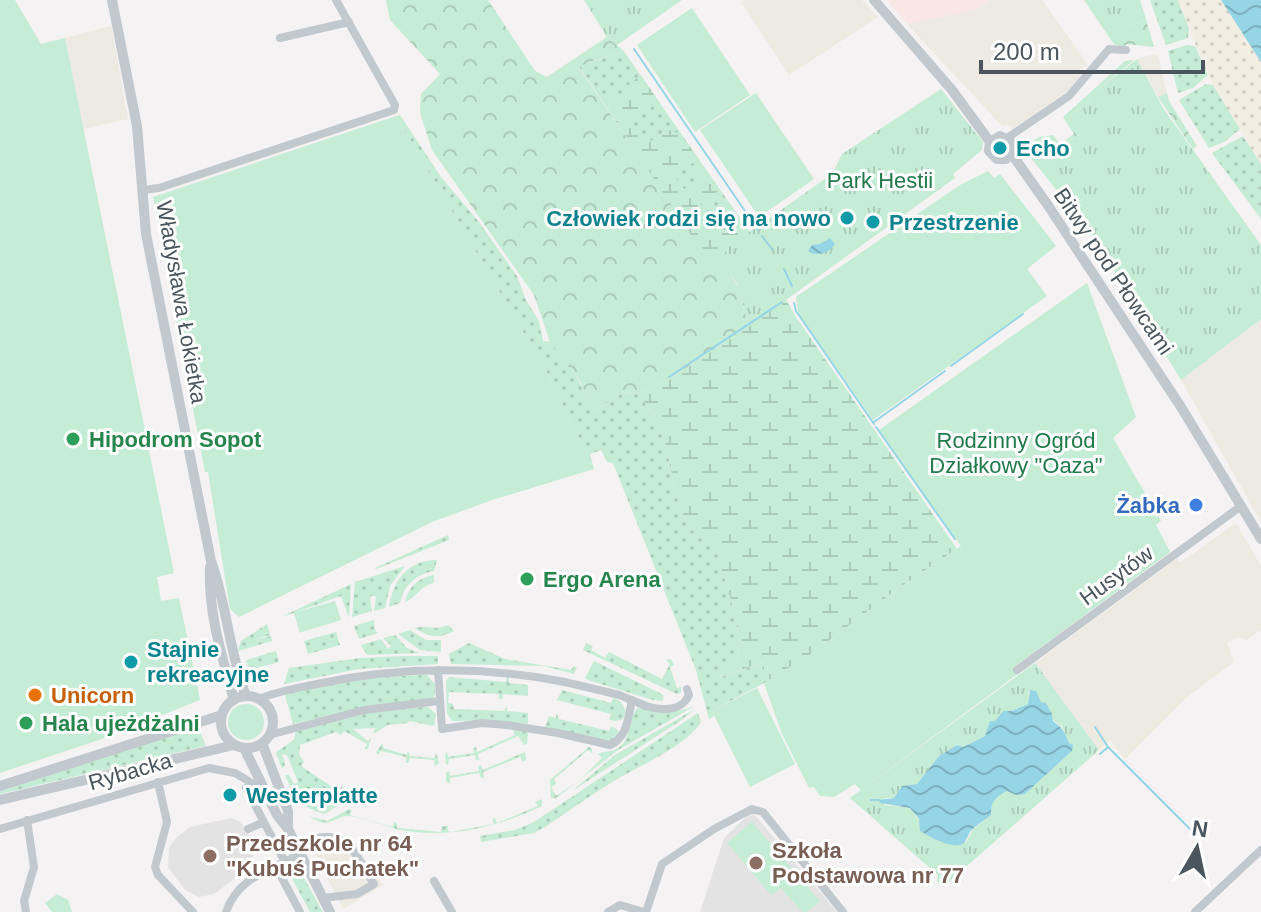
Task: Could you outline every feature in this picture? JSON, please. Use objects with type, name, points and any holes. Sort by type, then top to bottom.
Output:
[{"type":"street","name":"Władysława Łokietka","points":[[112,0],[137,126],[146,234],[211,561],[220,586],[228,637],[246,696]]},
{"type":"street","name":"Władysława Łokietka","points":[[142,190],[159,188],[394,110],[395,105],[336,0]]},
{"type":"street","name":"Bitwy pod Płowcami","points":[[874,0],[977,120],[1004,146],[1054,215],[1169,389],[1224,481]]},
{"type":"street","points":[[280,38],[349,22]]},
{"type":"street","points":[[1004,146],[1069,96],[1109,49],[1126,50]]},
{"type":"street","points":[[1224,481],[1225,489],[1261,550]]},
{"type":"street","points":[[1224,481],[1236,494],[1261,539]]},
{"type":"street","name":"Husytów","points":[[1017,670],[1237,509]]},
{"type":"street","name":"Władysława Łokietka","points":[[211,561],[209,587],[217,639],[234,700]]},
{"type":"street","points":[[438,670],[442,729],[497,724],[543,730],[610,745],[624,734],[632,700]]},
{"type":"street","points":[[0,786],[222,715],[234,700],[246,696],[259,699],[330,681],[438,670],[518,675],[588,687],[659,709],[674,708],[685,702],[689,695],[687,689]]},
{"type":"street","points":[[259,699],[270,711],[272,727],[266,739],[288,811],[288,829]]},
{"type":"street","points":[[0,800],[239,746],[364,710],[439,701]]},
{"type":"street","points":[[222,715],[224,735],[239,746],[288,829],[330,912]]},
{"type":"street","name":"Rybacka","points":[[0,829],[201,770],[217,769],[235,773],[267,793]]},
{"type":"street","points":[[158,782],[167,822],[155,867],[158,875],[193,912]]},
{"type":"street","points":[[246,788],[285,862]]},
{"type":"street","points":[[608,912],[620,905],[645,912],[662,864],[714,829],[752,809],[763,812],[843,912]]},
{"type":"street","points":[[26,912],[24,901],[34,867],[27,820]]},
{"type":"street","points":[[248,829],[264,822]]},
{"type":"street","points":[[226,912],[239,887],[285,862],[298,849],[319,836],[342,840],[351,846],[374,884],[357,894],[323,898]]},
{"type":"street","points":[[1195,912],[1261,850]]},
{"type":"street","points":[[276,867],[300,912]]},
{"type":"street","points":[[434,881],[452,912]]},
{"type":"shaded area","points":[[862,0],[878,17],[789,75],[741,2]]},
{"type":"shaded area","points":[[887,0],[989,0],[975,10],[907,24]]},
{"type":"shaded area","points":[[989,0],[1042,0],[1088,65],[1080,70],[1082,74],[1068,91],[1013,128],[1010,125],[1002,126],[907,24],[975,10]]},
{"type":"shaded area","points":[[111,26],[128,119],[83,129],[65,38]]},
{"type":"shaded area","points":[[1154,54],[1158,56],[1167,93],[1158,97],[1137,59]]},
{"type":"shaded area","points":[[1261,319],[1261,522],[1181,380]]},
{"type":"shaded area","points":[[1236,523],[1261,566],[1261,630],[1246,640],[1238,637],[1227,643],[1234,662],[1186,698],[1125,759],[1110,740],[1099,750],[1035,663],[1177,559],[1180,563]]},
{"type":"shaded area","name":"Szkoła Podstawowa nr 77","points":[[754,814],[837,912],[700,912],[724,838],[748,815]]},
{"type":"shaded area","name":"Przedszkole nr 64 \"Kubuś Puchatek\"","points":[[231,818],[240,822],[248,832],[253,854],[250,867],[214,894],[199,897],[185,890],[168,867],[169,848],[190,827]]},
{"type":"shaded area","points":[[326,838],[355,844],[383,885],[343,909],[310,845]]},
{"type":"green space","name":"Hipodrom Sopot","points":[[0,0],[15,0],[41,44],[65,38],[174,573],[157,577],[161,601],[179,598],[200,700],[102,739],[0,773]]},
{"type":"green space","points":[[386,0],[488,0],[535,71],[547,77],[607,37],[623,50],[579,68],[664,192],[700,210],[699,216],[714,234],[744,224],[750,232],[728,247],[730,274],[741,291],[750,326],[671,378],[638,393],[624,392],[593,411],[580,381],[550,342],[534,295],[432,150],[420,113],[421,94],[440,74],[390,20]]},
{"type":"green space","points":[[584,0],[682,0],[617,45],[607,37]]},
{"type":"green space","points":[[1084,0],[1140,0],[1146,19],[1109,37]]},
{"type":"green space","points":[[1150,0],[1178,0],[1189,28],[1188,38],[1166,45]]},
{"type":"green space","points":[[692,8],[750,95],[695,132],[637,45]]},
{"type":"green space","points":[[1146,19],[1154,47],[1127,44],[1123,47],[1114,44],[1109,37]]},
{"type":"green space","points":[[1187,45],[1195,46],[1208,75],[1193,88],[1178,93],[1168,51]]},
{"type":"green space","points":[[623,50],[744,224],[714,234],[699,216],[665,193],[579,67]]},
{"type":"green space","points":[[1137,59],[1163,108],[1261,245],[1261,319],[1181,380],[1082,219],[1027,153],[1028,145],[1039,137],[1048,151],[1054,151],[1080,134],[1071,115],[1089,103],[1090,96]]},
{"type":"green space","points":[[1134,60],[1090,96],[1089,103],[1071,115],[1081,133],[1054,151],[1048,151],[1039,137],[1053,135],[1060,144],[1074,134],[1063,117],[1125,61]]},
{"type":"green space","points":[[641,75],[659,102],[634,119],[631,126],[646,144],[668,130],[680,133],[698,159],[676,178],[684,189],[701,180],[695,172],[702,165],[720,190],[701,203],[704,224],[714,234],[744,224],[796,317],[957,549],[814,652],[764,683],[764,662],[721,677],[719,672],[737,662],[739,649],[728,590],[715,548],[689,526],[682,512],[661,431],[638,393],[671,378],[750,326],[735,279],[695,241],[602,100],[621,98],[627,86]]},
{"type":"green space","points":[[1206,84],[1213,85],[1240,129],[1224,142],[1209,148],[1179,100]]},
{"type":"green space","name":"Park Hestii","points":[[941,89],[983,142],[982,150],[953,174],[955,178],[750,326],[743,296],[721,260],[728,247],[832,174],[842,154]]},
{"type":"green space","points":[[756,93],[814,179],[759,217],[700,130]]},
{"type":"green space","points":[[1167,93],[1197,146],[1193,149],[1158,97]]},
{"type":"green space","points":[[400,115],[441,177],[479,222],[517,276],[526,300],[539,321],[543,341],[550,342],[569,366],[593,411],[624,392],[638,393],[659,426],[682,511],[700,537],[715,547],[732,605],[739,649],[737,662],[719,672],[721,677],[765,662],[764,683],[712,711],[714,716],[709,719],[696,670],[613,463],[607,462],[601,450],[590,454],[594,469],[546,371],[396,116]]},
{"type":"green space","points":[[396,116],[546,371],[594,469],[432,522],[239,617],[230,609],[208,472],[205,472],[153,197]]},
{"type":"green space","points":[[1243,136],[1261,164],[1261,219],[1212,153]]},
{"type":"green space","name":"Rodzinny Ogród Działkowy \"Oaza\"","points":[[988,171],[994,178],[1000,174],[1056,246],[1027,269],[1047,296],[873,420],[798,313],[796,297],[960,185]]},
{"type":"green space","name":"Rodzinny Ogród Działkowy \"Oaza\"","points":[[1087,283],[1136,417],[1113,438],[1161,521],[1156,525],[1170,552],[1014,667],[1019,673],[861,790],[855,784],[834,797],[820,796],[814,787],[809,788],[782,734],[764,683],[814,652],[961,546],[879,430]]},
{"type":"green space","points":[[448,535],[449,540],[375,568]]},
{"type":"green space","points":[[437,560],[434,571],[412,581],[400,603],[389,607],[394,588],[404,573],[418,564]]},
{"type":"green space","points":[[405,566],[390,586],[385,608],[374,611],[376,597],[372,595],[372,611],[352,617],[355,582]]},
{"type":"green space","points":[[434,575],[434,583],[405,602],[415,584]]},
{"type":"green space","points":[[351,584],[349,618],[341,596],[296,612],[300,633],[294,613],[281,617]]},
{"type":"green space","points":[[335,601],[341,620],[302,632],[296,612]]},
{"type":"green space","points":[[374,620],[378,633],[359,639],[354,626]]},
{"type":"green space","points":[[267,624],[270,635],[253,640],[271,636],[272,641],[238,651],[241,641]]},
{"type":"green space","points":[[448,625],[454,631],[439,636],[415,628],[439,628]]},
{"type":"green space","points":[[410,630],[426,640],[441,640],[441,652],[420,650],[398,634]]},
{"type":"green space","points":[[336,632],[340,645],[308,654],[304,641]]},
{"type":"green space","points":[[395,635],[407,648],[419,653],[367,655],[361,645],[381,639],[388,649],[391,646],[383,638]]},
{"type":"green space","points":[[469,643],[505,659],[571,670],[577,667],[574,674],[544,666],[451,664],[449,654]]},
{"type":"green space","points":[[586,643],[605,658],[609,652],[662,679],[670,664],[666,660],[671,659],[674,665],[670,667],[681,692],[677,694],[583,650]]},
{"type":"green space","points":[[276,651],[279,662],[249,670],[246,660]]},
{"type":"green space","points":[[438,656],[438,664],[359,669],[284,684],[289,668],[360,658]]},
{"type":"green space","points":[[594,661],[662,694],[664,698],[662,701],[653,700],[588,680],[585,678]]},
{"type":"green space","points":[[1035,663],[1099,750],[943,887],[937,881],[938,875],[850,798]],"holes":[[[1029,691],[1052,719],[1062,726],[1072,751],[1025,794],[1007,791],[997,798],[991,815],[974,828],[966,842],[945,843],[938,840],[926,831],[910,808],[884,805],[885,798],[894,798],[902,786],[917,784],[939,756],[957,745],[963,747],[985,736],[1003,711],[1028,704]]]},
{"type":"green space","points":[[427,675],[435,684],[432,699],[360,708],[293,724],[285,695],[355,680]]},
{"type":"green space","points":[[449,677],[506,682],[509,677],[509,683],[528,685],[528,696],[503,694],[499,699],[499,694],[449,692],[448,703],[453,704],[454,709],[504,711],[507,706],[507,711],[528,713],[528,724],[493,720],[452,721],[447,713],[446,681]]},
{"type":"green space","points":[[757,688],[795,764],[750,787],[712,711]]},
{"type":"green space","points":[[562,690],[611,703],[613,698],[617,699],[625,709],[623,719],[609,720],[611,714],[557,700]]},
{"type":"green space","points":[[246,704],[259,709],[264,722],[259,735],[246,740],[233,735],[228,722],[233,709]]},
{"type":"green space","points":[[640,706],[678,711],[693,707],[618,750],[582,778],[602,758],[598,754],[623,744]]},
{"type":"green space","points":[[428,707],[436,714],[434,726],[409,721],[388,725],[375,733],[376,728],[353,729],[368,741],[371,738],[368,749],[365,749],[367,744],[344,731],[341,735],[336,732],[300,745],[299,754],[304,762],[301,766],[338,791],[342,786],[346,795],[340,804],[325,814],[303,805],[295,796],[285,775],[289,775],[294,784],[298,782],[287,755],[282,754],[285,765],[282,769],[276,752],[294,740],[296,731],[367,713]]},
{"type":"green space","points":[[695,709],[680,721],[572,791],[615,755]]},
{"type":"green space","points":[[557,713],[559,719],[609,731],[611,726],[619,733],[616,739],[607,742],[545,727],[549,716],[556,718]]},
{"type":"green space","points":[[698,713],[701,722],[686,738],[545,827],[534,833],[481,842],[480,836],[515,830],[534,822]]},
{"type":"green space","points":[[198,727],[206,746],[0,794],[0,791]]},
{"type":"green space","points":[[513,731],[528,731],[527,744],[524,745],[518,736],[478,754],[479,760],[475,755],[449,759],[446,764],[447,752],[448,757],[474,753],[473,748],[476,747],[477,752],[515,735]]},
{"type":"green space","points":[[383,743],[383,748],[407,755],[408,750],[410,756],[435,758],[436,753],[439,763],[435,766],[434,760],[410,758],[406,763],[406,757],[381,751],[378,755],[376,752]]},
{"type":"green space","points":[[589,747],[592,748],[592,753],[588,750],[554,779],[556,784],[551,787],[556,796],[576,783],[555,799],[551,797],[550,780]]},
{"type":"green space","points":[[525,752],[526,760],[523,762],[520,757],[483,772],[484,778],[479,773],[450,778],[450,784],[446,781],[449,771],[450,776],[479,771],[478,766],[481,765],[483,770]]},
{"type":"green space","points":[[542,799],[542,806],[499,822],[538,806],[535,802]]},
{"type":"green space","points":[[349,809],[352,810],[350,815],[362,818],[351,816],[323,823],[308,816],[327,821]]},
{"type":"green space","points":[[372,821],[393,827],[394,822],[397,828],[441,832],[442,826],[448,826],[451,832],[494,824],[456,832],[438,833],[401,830]]},
{"type":"green space","points":[[752,822],[820,901],[807,912],[802,912],[781,888],[771,895],[727,843]]},
{"type":"green space","points":[[296,864],[323,912],[310,912],[287,869]]},
{"type":"green space","points":[[57,894],[68,900],[72,912],[52,912],[45,903]]},
{"type":"sand","points":[[1178,0],[1221,0],[1261,62],[1261,164],[1208,76]]},
{"type":"water","points":[[1221,0],[1261,0],[1261,62]]},
{"type":"water","points":[[830,238],[835,244],[830,250],[819,254],[808,251],[812,245]]},
{"type":"water","points":[[1030,690],[1036,691],[1041,702],[1046,703],[1053,721],[1073,745],[1072,751],[1025,794],[1016,795],[1007,791],[997,798],[991,815],[972,829],[964,843],[954,845],[935,839],[920,831],[919,819],[910,808],[880,803],[879,800],[894,798],[902,786],[917,784],[939,756],[957,745],[963,747],[985,736],[990,721],[995,721],[1003,711],[1028,704]]},
{"type":"waterway","points":[[634,49],[758,230]]},
{"type":"waterway","points":[[762,236],[772,249]]},
{"type":"waterway","points":[[784,269],[792,286]]},
{"type":"waterway","points":[[669,377],[782,302]]},
{"type":"waterway","points":[[794,303],[796,311],[874,424]]},
{"type":"waterway","points":[[951,366],[1023,314]]},
{"type":"waterway","points":[[874,422],[945,371]]},
{"type":"waterway","points":[[876,427],[955,539]]},
{"type":"waterway","points":[[1095,727],[1108,747],[1197,836]]},
{"type":"waterway","points":[[1100,754],[1108,747]]},
{"type":"waterway","points":[[871,800],[879,800]]},
{"type":"place","name":"Echo","points":[[1000,148]]},
{"type":"place","name":"Człowiek rodzi się na nowo","points":[[847,218]]},
{"type":"place","name":"Przestrzenie","points":[[873,222]]},
{"type":"place","name":"Hipodrom Sopot","points":[[73,439]]},
{"type":"place","name":"Żabka","points":[[1196,505]]},
{"type":"place","name":"Ergo Arena","points":[[527,579]]},
{"type":"place","name":"Stajnie rekreacyjne","points":[[131,662]]},
{"type":"place","name":"Unicorn","points":[[35,695]]},
{"type":"place","name":"Hala ujeżdżalni","points":[[26,723]]},
{"type":"place","name":"Westerplatte","points":[[230,795]]},
{"type":"place","name":"Przedszkole nr 64 \"Kubuś Puchatek\"","points":[[210,856]]},
{"type":"place","name":"Szkoła Podstawowa nr 77","points":[[756,863]]}]
